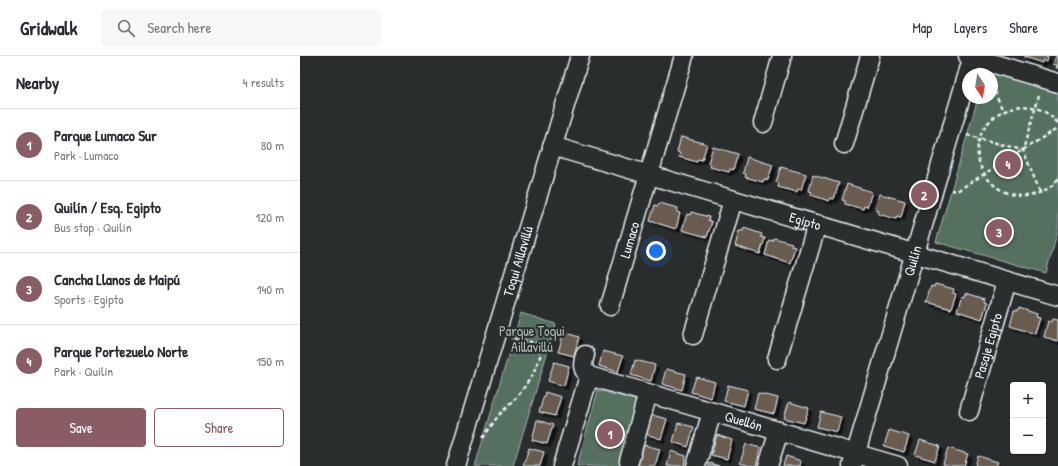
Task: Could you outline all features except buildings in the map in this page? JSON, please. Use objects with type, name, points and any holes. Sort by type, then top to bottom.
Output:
[{"type":"street","name":"Toqui Aillavillú","points":[[456,466],[580,56]]},
{"type":"street","name":"Lumaco","points":[[610,306],[684,56]]},
{"type":"street","points":[[763,123],[782,56]]},
{"type":"street","points":[[844,144],[870,56]]},
{"type":"street","points":[[971,57],[1051,81]]},
{"type":"street","name":"Quilín","points":[[854,460],[971,57]]},
{"type":"street","name":"Egipto","points":[[552,146],[1058,296]]},
{"type":"street","points":[[693,335],[734,200]]},
{"type":"street","points":[[777,358],[817,224]]},
{"type":"street","name":"Pasaje Egipto","points":[[969,411],[1007,281]]},
{"type":"street","points":[[562,466],[589,376],[583,369],[585,355]]},
{"type":"street","name":"Quellón","points":[[589,376],[779,431],[854,460],[898,466]]},
{"type":"street","points":[[629,461],[648,394]]},
{"type":"street","points":[[696,466],[712,412]]},
{"type":"street","points":[[768,466],[779,431]]},
{"type":"path","points":[[1040,192],[1023,150],[1035,108],[1051,81]]},
{"type":"path","points":[[998,99],[1003,111]]},
{"type":"path","points":[[1058,124],[1051,116],[1035,108],[1023,106],[1009,108],[996,115],[985,125],[979,138],[977,151],[979,163],[984,174],[993,185],[1005,193],[1019,196],[1034,195],[1047,189],[1058,179]]},
{"type":"path","points":[[957,191],[1058,128]]},
{"type":"path","points":[[963,134],[1023,150]]},
{"type":"path","points":[[482,439],[498,416],[518,396],[532,376],[541,354],[536,343],[508,338]]},
{"type":"green space","points":[[998,73],[1058,90],[1058,230],[1046,273],[936,242],[976,104],[998,104]]},
{"type":"green space","name":"Parque Toqui Aillavillú","points":[[521,313],[556,324],[513,466],[475,466]]},
{"type":"green space","points":[[598,390],[642,402],[624,466],[577,466]]},
{"type":"place","name":"Parque Portezuelo Norte","points":[[1008,164]]},
{"type":"place","name":"Quilín / Esq. Egipto","points":[[924,195]]},
{"type":"place","name":"Cancha Llanos de Maipú","points":[[999,232]]},
{"type":"place","name":"Parque Lumaco Sur","points":[[610,434]]}]
